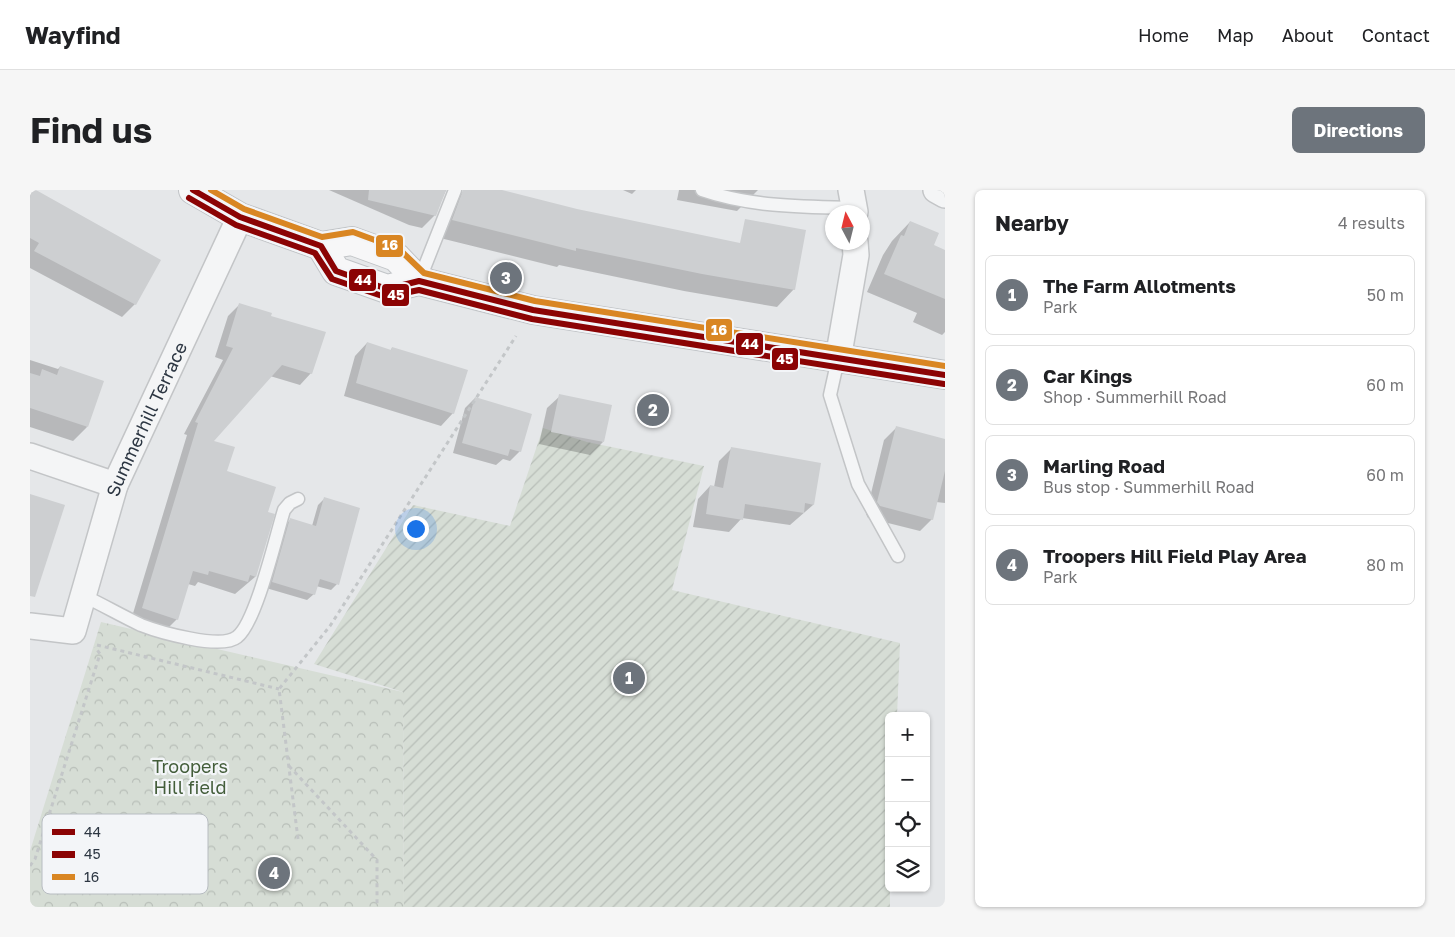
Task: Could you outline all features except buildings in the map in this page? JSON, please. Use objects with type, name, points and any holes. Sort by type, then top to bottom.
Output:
[{"type":"main road","points":[[193,190],[240,217],[321,246],[336,271],[387,289],[419,281],[533,310],[945,375]]},
{"type":"street","points":[[936,190],[945,195]]},
{"type":"street","name":"Summerhill Terrace","points":[[30,626],[73,631],[115,485],[240,217]]},
{"type":"street","points":[[838,359],[856,250]]},
{"type":"street","points":[[30,456],[115,485]]},
{"type":"lane","points":[[419,281],[456,190]]},
{"type":"lane","points":[[702,190],[718,196],[790,207],[853,203]]},
{"type":"lane","points":[[838,359],[830,395],[858,484],[898,556]]},
{"type":"lane","points":[[84,596],[143,626],[197,640],[223,642],[237,638],[251,618],[284,510],[290,502],[298,499]]},
{"type":"path","points":[[298,839],[279,689],[330,626],[533,310]]},
{"type":"path","points":[[50,814],[100,654],[94,644],[279,689]]},
{"type":"path","points":[[288,765],[377,860],[377,907]]},
{"type":"path","points":[[30,866],[36,859],[42,840]]},
{"type":"green space","points":[[543,428],[587,442],[704,466],[672,590],[900,643],[897,712],[885,712],[885,892],[890,892],[890,907],[404,907],[403,692],[314,664],[413,505],[510,526]]},
{"type":"green space","name":"Troopers Hill field","points":[[101,622],[403,692],[404,907],[30,907],[30,851]]},
{"type":"transit line","name":"44","points":[[193,190],[240,217],[321,246],[336,271],[387,289],[419,281],[533,310],[945,375]]},
{"type":"transit line","name":"16","points":[[211,190],[244,209],[322,237],[353,232],[399,249],[424,273],[535,301],[945,366]]},
{"type":"transit line","name":"45","points":[[189,198],[236,225],[315,253],[332,279],[385,297],[419,290],[532,319],[944,384]]},
{"type":"place","name":"Marling Road","points":[[506,278]]},
{"type":"place","name":"Car Kings","points":[[653,410]]},
{"type":"place","name":"The Farm Allotments","points":[[629,678]]},
{"type":"place","name":"Troopers Hill Field Play Area","points":[[274,873]]}]
